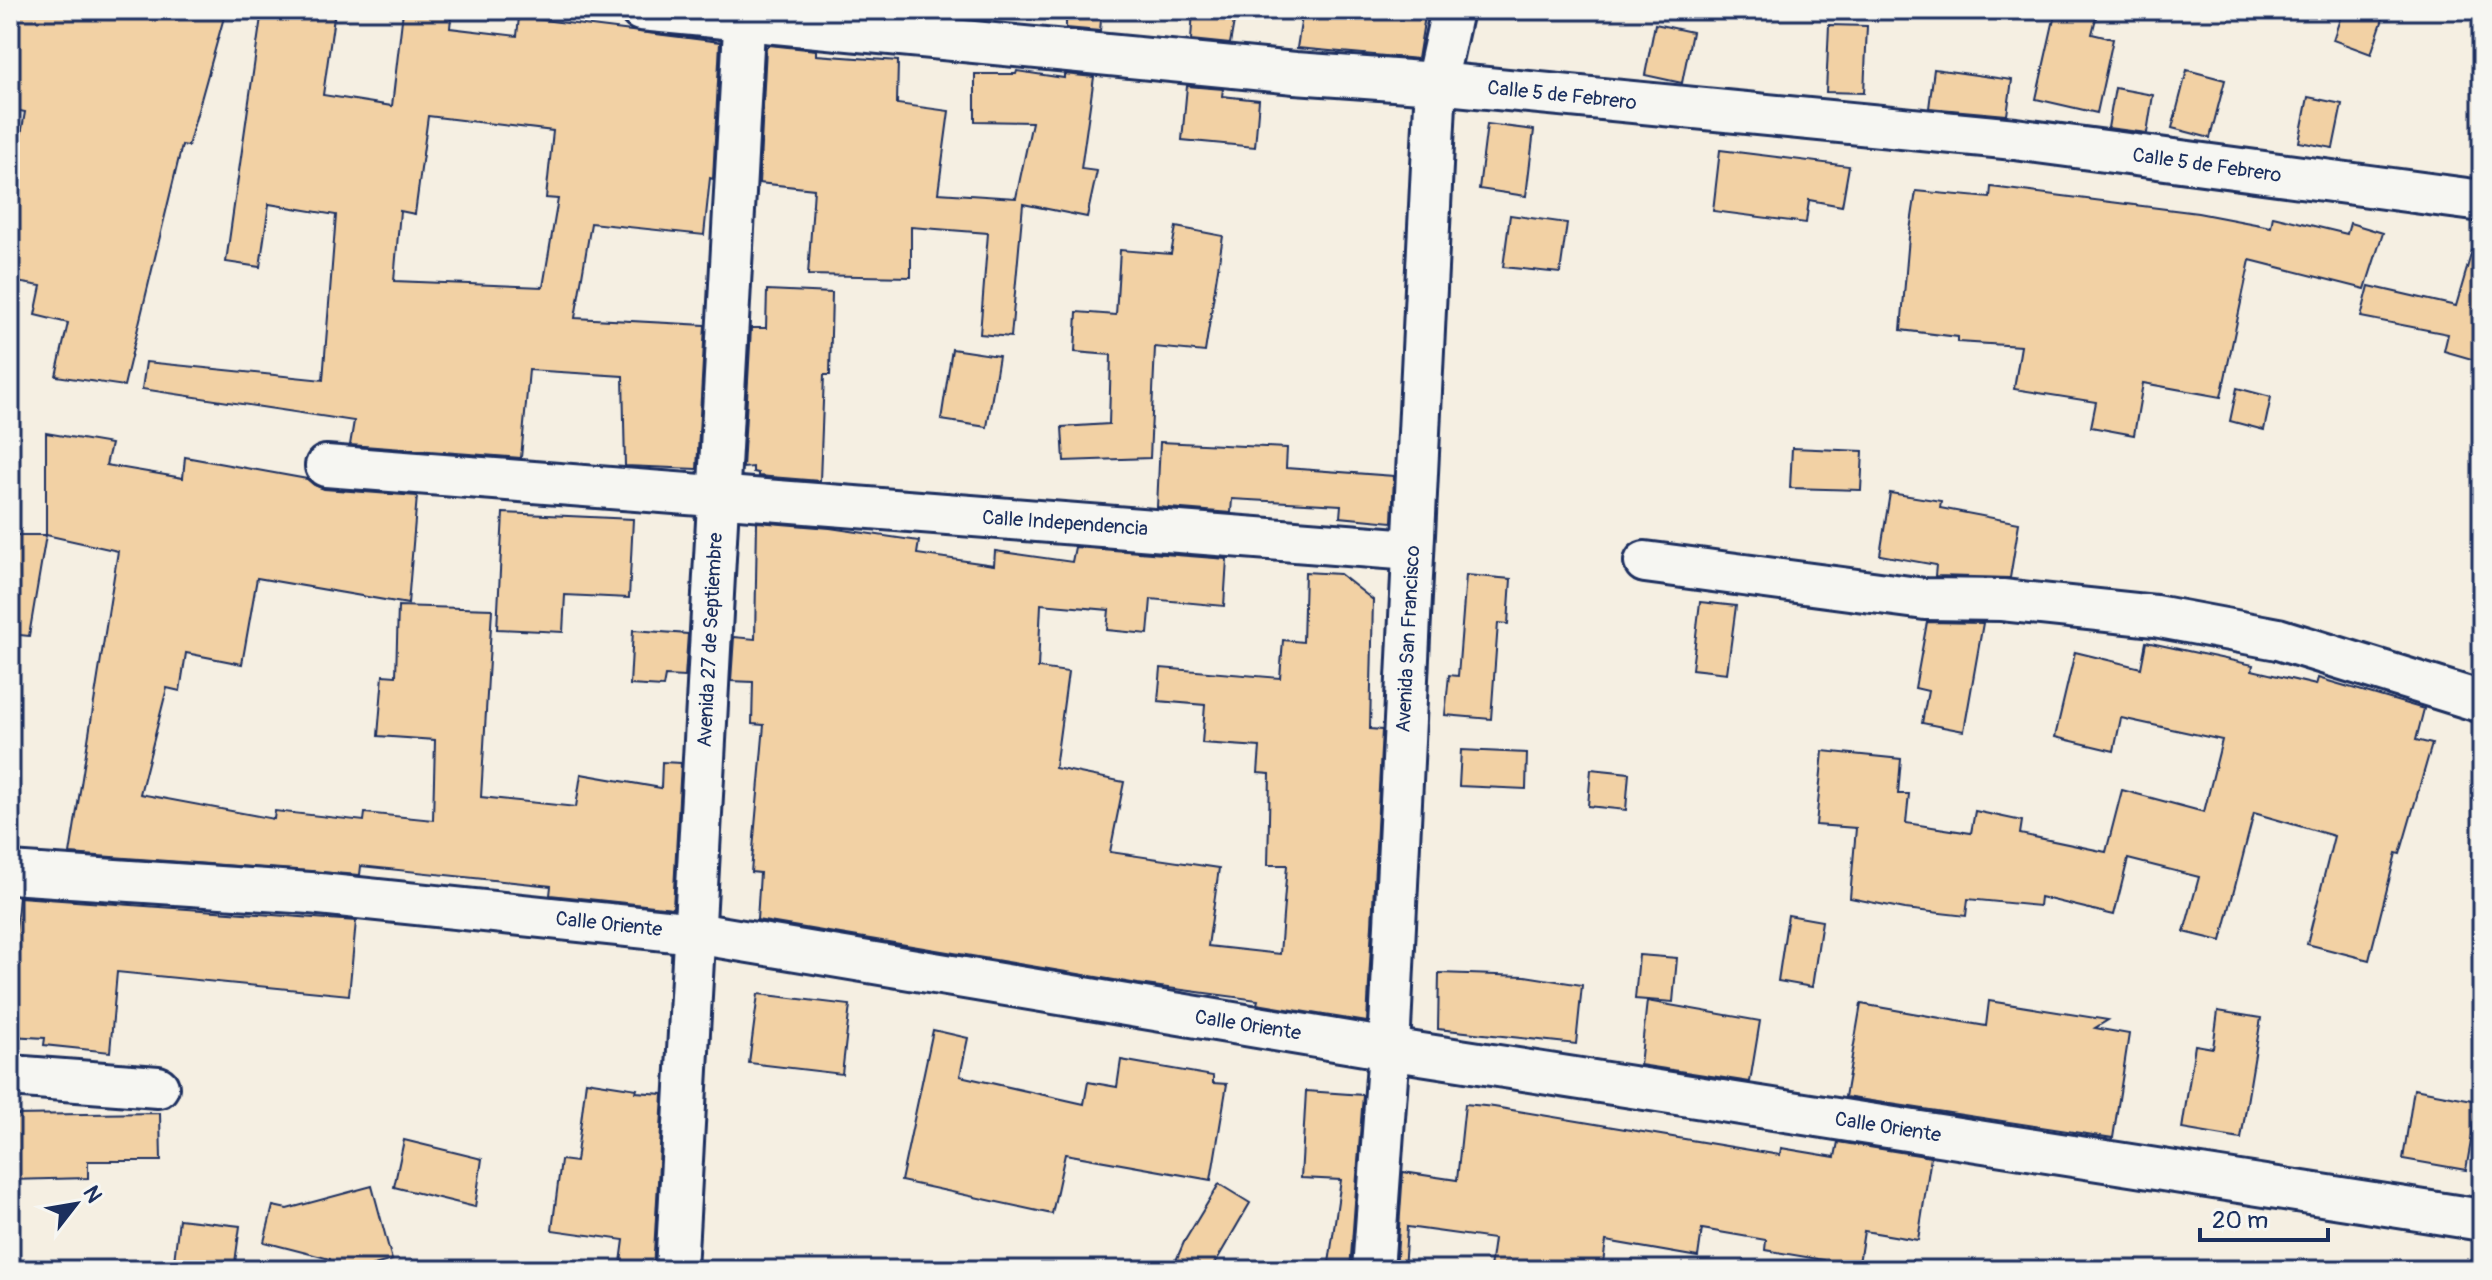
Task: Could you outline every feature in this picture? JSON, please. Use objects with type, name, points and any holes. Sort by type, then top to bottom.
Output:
[{"type":"street","name":"Calle 5 de Febrero","points":[[641,10],[745,14],[1280,72],[1436,83],[2015,139],[2482,201]]},
{"type":"street","name":"Avenida San Francisco","points":[[1373,1270],[1389,1049],[1436,83],[1452,10]]},
{"type":"street","name":"Avenida 27 de Septiembre","points":[[676,1270],[745,14]]},
{"type":"street","name":"Calle Independencia","points":[[326,466],[1412,550]]},
{"type":"street","points":[[1645,562],[1925,599],[2002,600],[2155,616],[2278,639],[2482,702]]},
{"type":"street","name":"Calle Oriente","points":[[10,873],[310,893],[695,933],[1389,1049],[2482,1220]]},
{"type":"street","points":[[10,1076],[158,1087]]},
{"type":"building","points":[[10,10],[226,10],[188,146],[182,145],[124,386],[56,376],[68,323],[35,315],[41,286],[10,281],[10,198],[25,112],[10,109]]},
{"type":"building","points":[[262,10],[335,10],[323,95],[392,106],[403,11],[451,17],[450,28],[517,36],[519,17],[720,42],[713,179],[710,178],[704,235],[591,223],[575,318],[705,325],[697,469],[625,466],[623,376],[529,370],[521,458],[350,445],[354,421],[142,389],[146,362],[323,380],[336,215],[269,204],[260,267],[226,262]],"holes":[[[428,116],[553,131],[546,198],[558,199],[543,287],[394,281],[400,211],[415,214]]]},
{"type":"building","points":[[1066,10],[1102,10],[1100,31],[1066,28]]},
{"type":"building","points":[[1193,10],[1236,10],[1230,44],[1191,40]]},
{"type":"building","points":[[1303,10],[1426,10],[1418,59],[1297,48]]},
{"type":"building","points":[[2056,10],[2098,10],[2092,34],[2113,39],[2097,113],[2036,99]]},
{"type":"building","points":[[2343,10],[2386,10],[2371,54],[2333,40]]},
{"type":"building","points":[[1655,24],[1692,32],[1682,83],[1645,75]]},
{"type":"building","points":[[1829,25],[1867,26],[1864,93],[1826,92]]},
{"type":"building","points":[[766,47],[816,50],[816,55],[898,61],[897,104],[949,111],[938,193],[1016,198],[1032,122],[975,121],[975,74],[1016,74],[1017,71],[1064,78],[1064,74],[1094,77],[1081,169],[1097,171],[1087,217],[1023,204],[1011,337],[980,334],[988,233],[911,227],[911,277],[808,275],[814,189],[759,183]]},
{"type":"building","points":[[1934,69],[2012,80],[2007,115],[1929,108]]},
{"type":"building","points":[[2187,70],[2225,80],[2210,138],[2172,128]]},
{"type":"building","points":[[1187,86],[1223,89],[1222,96],[1259,100],[1255,147],[1182,140]]},
{"type":"building","points":[[2115,88],[2153,95],[2147,133],[2108,128]]},
{"type":"building","points":[[2308,97],[2342,104],[2333,148],[2299,142]]},
{"type":"building","points":[[1487,124],[1534,130],[1526,196],[1479,189]]},
{"type":"building","points":[[1720,150],[1849,166],[1842,206],[1809,200],[1806,223],[1713,211]]},
{"type":"building","points":[[1991,187],[2198,213],[2271,227],[2273,216],[2347,234],[2350,223],[2383,233],[2365,289],[2250,260],[2221,397],[2143,383],[2134,435],[2091,427],[2096,402],[2014,389],[2021,346],[1958,342],[1958,337],[1901,330],[1916,191],[1990,198]]},
{"type":"building","points":[[1510,215],[1567,223],[1560,273],[1503,267]]},
{"type":"building","points":[[1176,227],[1223,236],[1205,352],[1155,347],[1150,458],[1064,461],[1062,427],[1109,424],[1111,355],[1075,352],[1077,312],[1116,315],[1120,250],[1171,254]]},
{"type":"building","points":[[2472,251],[2482,252],[2482,362],[2444,351],[2448,334],[2361,317],[2369,286],[2456,306]]},
{"type":"building","points":[[767,290],[832,293],[830,375],[824,375],[820,481],[758,476],[753,472],[753,467],[743,468],[751,328],[766,328]]},
{"type":"building","points":[[952,349],[999,356],[987,427],[941,420]]},
{"type":"building","points":[[2237,388],[2271,397],[2264,430],[2230,421]]},
{"type":"building","points":[[46,433],[111,444],[106,465],[183,478],[185,457],[307,479],[324,489],[417,496],[408,604],[257,578],[242,664],[186,653],[180,691],[167,688],[140,794],[274,819],[275,811],[364,821],[365,813],[433,820],[435,740],[378,736],[383,675],[396,676],[398,606],[492,609],[481,797],[576,807],[581,774],[661,788],[662,762],[681,763],[673,908],[550,895],[551,886],[361,866],[360,875],[70,854],[118,551],[46,535]]},
{"type":"building","points":[[1160,442],[1287,448],[1286,468],[1394,476],[1392,522],[1340,517],[1341,505],[1232,499],[1231,513],[1157,507]]},
{"type":"building","points":[[1792,448],[1863,451],[1861,490],[1790,488]]},
{"type":"building","points":[[1890,493],[1941,501],[1940,508],[2019,523],[2010,578],[1935,576],[1936,565],[1880,555]]},
{"type":"building","points":[[503,513],[633,519],[629,598],[565,595],[563,632],[497,629]]},
{"type":"building","points":[[757,522],[830,528],[919,541],[917,554],[994,565],[995,551],[1072,562],[1075,547],[1227,559],[1224,606],[1151,599],[1148,634],[1107,630],[1109,610],[1041,604],[1038,668],[1068,672],[1055,768],[1124,782],[1110,852],[1219,868],[1208,946],[1280,954],[1287,865],[1268,865],[1270,774],[1258,773],[1260,747],[1202,743],[1205,705],[1158,701],[1161,668],[1280,678],[1283,640],[1303,642],[1305,572],[1340,574],[1373,600],[1370,729],[1382,730],[1367,1022],[1257,1004],[1258,1000],[1138,984],[757,920],[760,873],[751,872],[764,725],[752,724],[753,682],[731,681],[734,637],[755,639]]},
{"type":"building","points":[[10,535],[46,535],[29,636],[10,634]]},
{"type":"building","points":[[1466,575],[1511,579],[1508,624],[1498,623],[1491,719],[1445,715],[1449,675],[1458,676]]},
{"type":"building","points":[[1700,602],[1736,606],[1727,673],[1692,669]]},
{"type":"building","points":[[1927,622],[1983,623],[1964,731],[1922,723],[1928,691],[1915,688]]},
{"type":"building","points":[[633,630],[688,634],[685,677],[665,676],[663,687],[630,685]]},
{"type":"building","points":[[2146,642],[2253,665],[2252,670],[2316,685],[2318,678],[2424,709],[2416,740],[2432,744],[2400,854],[2396,853],[2369,960],[2307,944],[2334,836],[2254,813],[2221,941],[2184,932],[2199,877],[2128,859],[2114,915],[2040,897],[2039,906],[1968,899],[1966,916],[1905,909],[1850,898],[1856,828],[1816,825],[1823,751],[1901,759],[1898,794],[1909,794],[1906,823],[1971,833],[1975,811],[2022,821],[2020,834],[2106,852],[2122,790],[2204,812],[2222,740],[2121,718],[2114,751],[2055,737],[2075,652],[2141,668]]},
{"type":"building","points":[[1461,750],[1527,753],[1526,789],[1459,786]]},
{"type":"building","points":[[1591,769],[1629,773],[1626,810],[1588,806]]},
{"type":"building","points":[[19,897],[356,921],[349,995],[117,972],[110,1052],[44,1045],[45,1038],[10,1036],[10,973]]},
{"type":"building","points":[[1788,915],[1822,921],[1812,987],[1778,981]]},
{"type":"building","points":[[1639,955],[1677,958],[1673,1002],[1635,999]]},
{"type":"building","points":[[1439,973],[1525,976],[1582,985],[1576,1044],[1438,1029]]},
{"type":"building","points":[[758,994],[850,1005],[842,1074],[749,1063]]},
{"type":"building","points":[[1647,1001],[1760,1021],[1750,1082],[1640,1065]]},
{"type":"building","points":[[1989,1001],[2108,1020],[2095,1028],[2129,1034],[2113,1138],[1845,1097],[1861,1004],[1986,1026]]},
{"type":"building","points":[[2218,1011],[2261,1018],[2241,1139],[2182,1129],[2195,1045],[2213,1048]]},
{"type":"building","points":[[933,1030],[968,1038],[960,1076],[1084,1104],[1088,1082],[1117,1087],[1121,1060],[1213,1076],[1213,1083],[1227,1084],[1211,1180],[1065,1154],[1052,1214],[901,1181]]},
{"type":"building","points":[[586,1081],[637,1089],[636,1092],[663,1094],[653,1270],[620,1270],[624,1240],[552,1230],[561,1160],[576,1162]]},
{"type":"building","points":[[2414,1089],[2478,1101],[2466,1170],[2403,1159]]},
{"type":"building","points":[[1306,1091],[1363,1095],[1350,1270],[1328,1270],[1341,1180],[1301,1178]]},
{"type":"building","points":[[1465,1104],[1780,1155],[1781,1148],[1835,1157],[1838,1142],[1931,1157],[1918,1240],[1864,1231],[1858,1270],[1822,1270],[1824,1260],[1765,1250],[1766,1240],[1702,1229],[1698,1257],[1606,1241],[1602,1270],[1507,1270],[1490,1268],[1494,1239],[1407,1227],[1404,1270],[1396,1270],[1403,1172],[1457,1180]]},
{"type":"building","points":[[160,1113],[161,1161],[88,1161],[88,1178],[10,1180],[10,1115]]},
{"type":"building","points":[[404,1140],[482,1159],[475,1207],[394,1187]]},
{"type":"building","points":[[1219,1184],[1250,1203],[1211,1270],[1172,1270],[1184,1242]]},
{"type":"building","points":[[372,1186],[392,1260],[356,1270],[333,1270],[330,1259],[264,1242],[273,1206],[287,1209]]},
{"type":"building","points":[[179,1219],[240,1226],[234,1270],[173,1270]]}]
